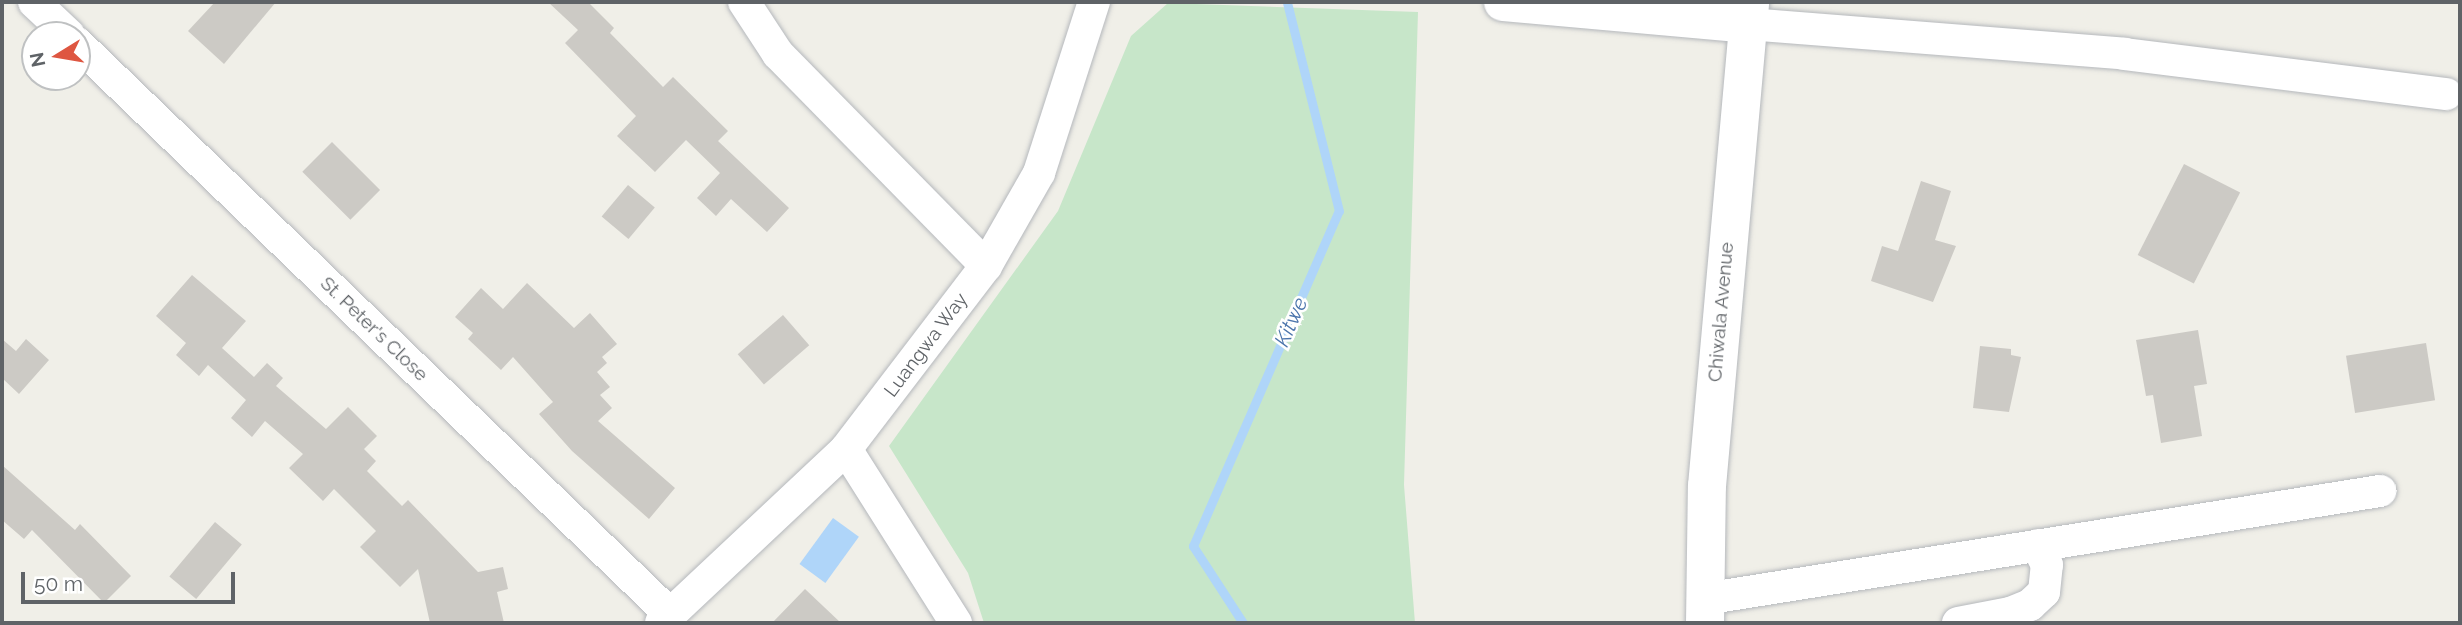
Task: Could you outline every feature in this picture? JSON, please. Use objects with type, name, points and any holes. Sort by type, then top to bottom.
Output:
[{"type":"main road","points":[[1503,2],[1749,13]]},
{"type":"main road","name":"Chiwala Avenue","points":[[1705,611],[1707,486],[1749,13]]},
{"type":"street","points":[[34,2],[54,21]]},
{"type":"street","points":[[744,2],[778,54],[986,265]]},
{"type":"street","name":"Luangwa Way","points":[[666,619],[846,449],[986,265],[1039,173],[1094,2]]},
{"type":"street","points":[[1749,13],[2125,54],[2447,94]]},
{"type":"street","name":"St. Peter's Close","points":[[91,57],[666,619]]},
{"type":"street","points":[[846,449],[956,623]]},
{"type":"street","points":[[1705,611],[2037,545],[2380,491]]},
{"type":"street","points":[[1958,623],[2010,613],[2030,605],[2045,592],[2047,565],[2037,545]]},
{"type":"green space","points":[[1168,3],[1418,12],[1404,485],[1415,623],[984,623],[968,573],[889,446],[1058,211],[1131,36]]},
{"type":"water","points":[[833,518],[859,537],[825,583],[799,564]]},
{"type":"building","points":[[215,2],[276,2],[224,64],[188,31]]},
{"type":"building","points":[[548,2],[588,2],[614,28],[610,33],[663,87],[673,77],[728,131],[718,141],[789,208],[767,232],[731,199],[716,216],[697,198],[720,173],[686,140],[655,172],[617,136],[636,116],[565,43],[578,30]]},
{"type":"building","points":[[332,142],[380,190],[350,220],[302,172]]},
{"type":"building","points":[[2184,164],[2240,193],[2194,283],[2138,255]]},
{"type":"building","points":[[1921,181],[1951,191],[1935,240],[1956,246],[1933,302],[1871,281],[1882,246],[1898,251]]},
{"type":"building","points":[[628,185],[655,207],[628,239],[602,216]]},
{"type":"building","points":[[192,275],[246,321],[222,348],[254,377],[267,363],[283,378],[276,386],[326,429],[348,407],[377,436],[364,449],[376,461],[367,471],[402,506],[408,500],[478,572],[503,567],[508,589],[497,592],[504,623],[430,623],[418,569],[400,587],[360,547],[376,531],[334,489],[323,501],[289,468],[303,454],[265,421],[252,437],[231,418],[246,400],[208,365],[199,376],[176,355],[186,343],[156,316]]},
{"type":"building","points":[[527,283],[574,328],[590,313],[617,344],[602,357],[607,363],[597,372],[610,387],[600,395],[612,408],[598,421],[675,488],[649,519],[572,451],[539,414],[553,402],[513,357],[501,370],[468,339],[473,333],[455,317],[481,288],[503,309]]},
{"type":"building","points":[[783,315],[809,345],[764,385],[738,354]]},
{"type":"building","points":[[2198,330],[2207,384],[2194,386],[2202,436],[2161,443],[2153,395],[2146,396],[2136,340]]},
{"type":"building","points":[[2,339],[16,351],[26,339],[49,360],[19,394],[2,378]]},
{"type":"building","points":[[2426,343],[2435,400],[2355,413],[2346,356]]},
{"type":"building","points":[[1980,346],[2011,349],[2011,355],[2021,357],[2009,412],[1973,408]]},
{"type":"building","points":[[2,465],[75,530],[80,524],[131,576],[104,603],[32,530],[24,539],[2,520]]},
{"type":"building","points":[[215,522],[242,544],[196,599],[169,576]]},
{"type":"building","points":[[805,589],[841,623],[772,623]]},
{"type":"waterway","name":"Kitwe","points":[[1243,623],[1193,546],[1339,211],[1287,2]]}]
